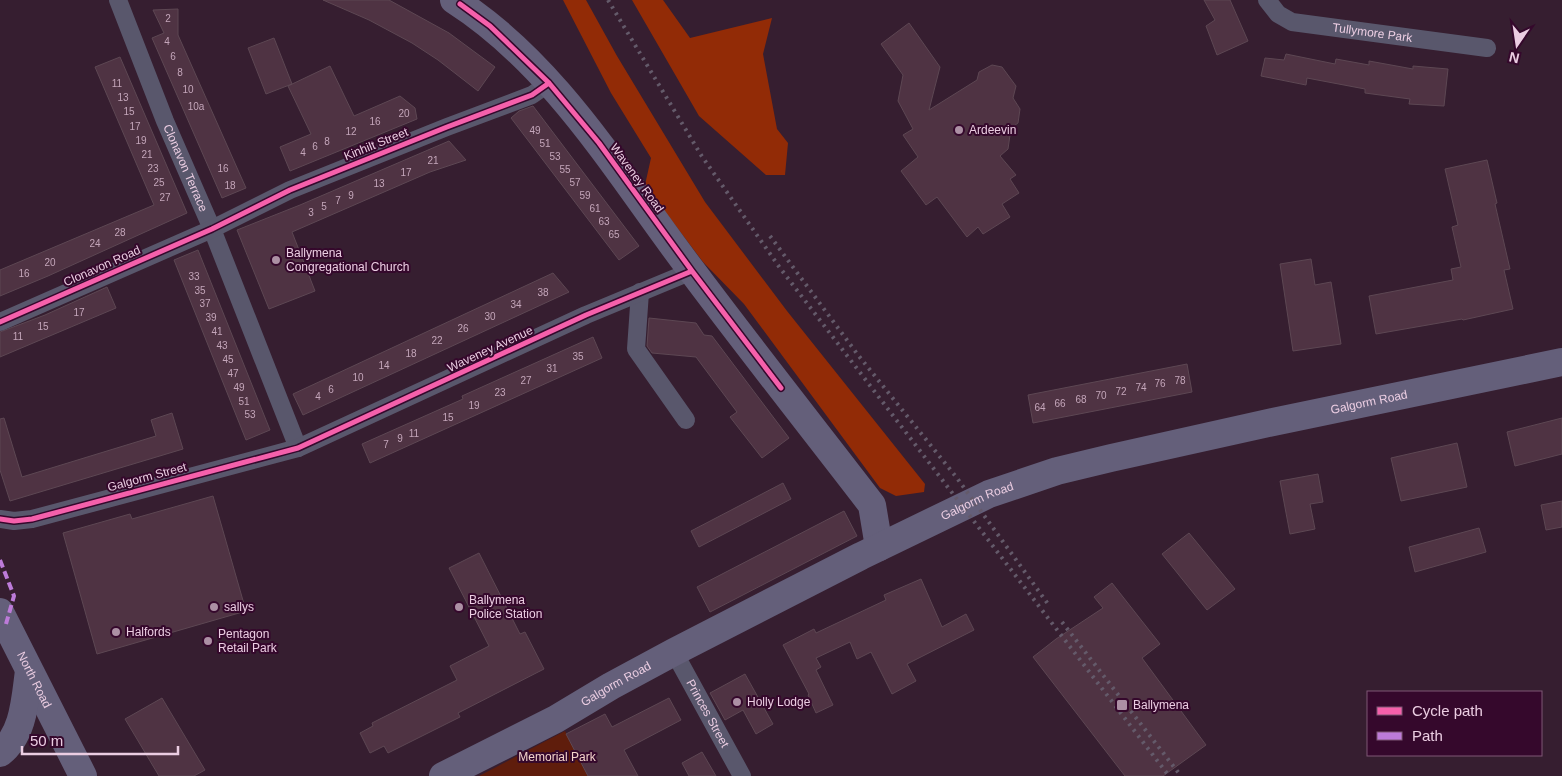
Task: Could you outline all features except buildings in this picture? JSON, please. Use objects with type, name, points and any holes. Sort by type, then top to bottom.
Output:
[{"type":"main road","name":"Waveney Road","points":[[454,0],[490,26],[549,83],[599,143],[692,271],[872,505],[918,528]]},
{"type":"main road","name":"Galgorm Road","points":[[443,776],[556,719],[625,678],[674,652],[879,547],[989,494],[1057,471],[1273,422],[1562,362]]},
{"type":"main road","name":"Waveney Road","points":[[872,505],[879,547]]},
{"type":"main road","name":"North Road","points":[[0,612],[83,776]]},
{"type":"main road","points":[[0,753],[15,736],[22,717],[29,671]]},
{"type":"street","name":"Clonavon Terrace","points":[[118,0],[166,121],[212,229],[298,448]]},
{"type":"street","name":"Tullymore Park","points":[[1268,0],[1278,14],[1292,22],[1487,48]]},
{"type":"street","name":"Kinhilt Street","points":[[212,229],[290,190],[532,95],[549,83]]},
{"type":"street","name":"Clonavon Road","points":[[0,322],[212,229]]},
{"type":"street","name":"Waveney Avenue","points":[[298,448],[640,292],[692,271]]},
{"type":"street","points":[[640,292],[636,349],[686,420]]},
{"type":"street","name":"Galgorm Street","points":[[0,519],[14,522],[32,520],[298,448]]},
{"type":"street","name":"Princes Street","points":[[674,652],[742,776]]},
{"type":"green space","name":"Memorial Park","points":[[565,731],[588,776],[479,776]]},
{"type":"shaded area","points":[[563,0],[586,0],[617,56],[705,202],[787,311],[925,484],[924,492],[896,496],[880,488],[744,304],[703,262],[645,185],[651,158],[611,93]]},
{"type":"shaded area","points":[[632,0],[663,0],[690,38],[772,18],[763,54],[777,129],[788,143],[785,175],[766,175],[699,116]]},
{"type":"railway","points":[[608,0],[701,155],[780,268],[1169,776]]},
{"type":"railway","points":[[770,236],[858,355],[957,478],[1048,604]]},
{"type":"railway","points":[[1062,622],[1181,776]]},
{"type":"marked path","points":[[0,560],[14,596],[6,624]]},
{"type":"cycle path","points":[[460,4],[490,26],[549,83],[599,143],[692,271],[781,388]]},
{"type":"cycle path","points":[[0,322],[212,229],[290,190],[532,95],[549,83]]},
{"type":"cycle path","points":[[0,519],[14,521],[32,519],[298,448],[586,315],[692,271]]},
{"type":"place","name":"Ardeevin","points":[[959,130]]},
{"type":"place","name":"Ballymena Congregational Church","points":[[276,260]]},
{"type":"place","name":"sallys","points":[[214,607]]},
{"type":"place","name":"Ballymena Police Station","points":[[459,607]]},
{"type":"place","name":"Halfords","points":[[116,632]]},
{"type":"place","name":"Pentagon Retail Park","points":[[208,641]]},
{"type":"place","name":"Holly Lodge","points":[[737,702]]},
{"type":"place","name":"Ballymena","points":[[1122,705]]}]
